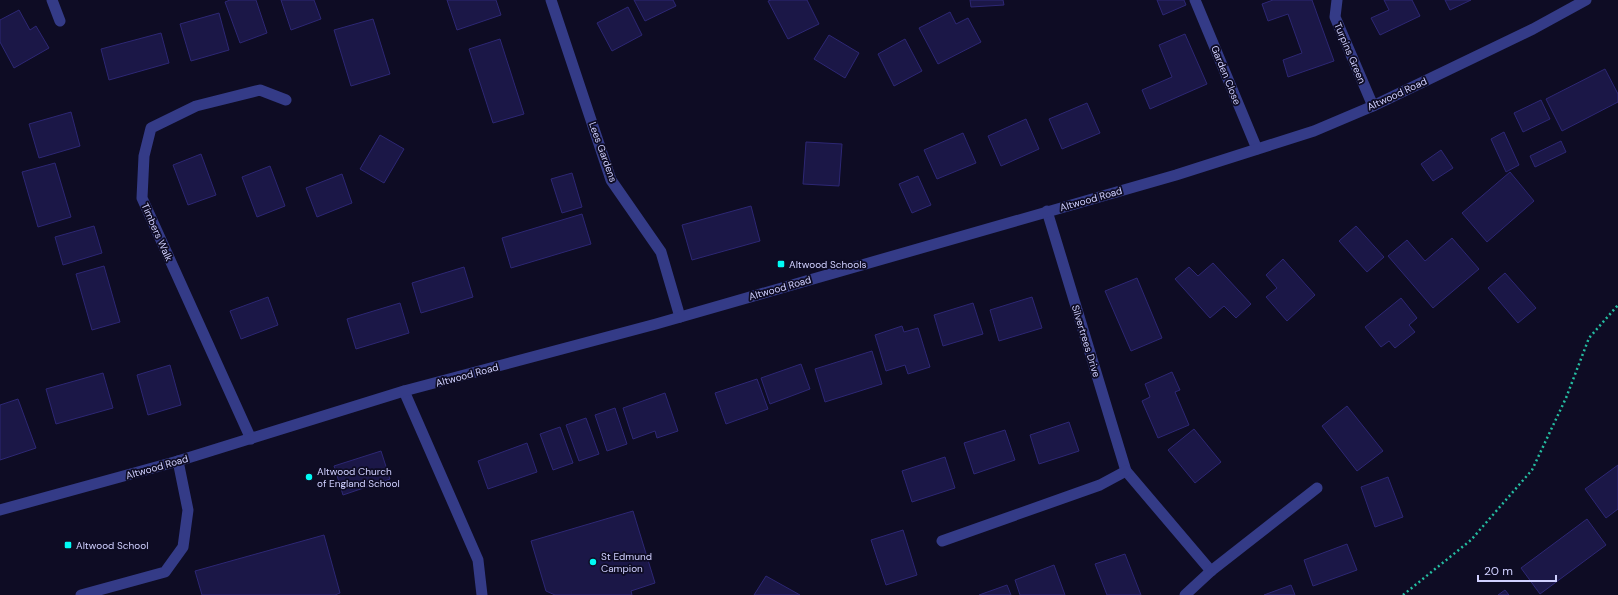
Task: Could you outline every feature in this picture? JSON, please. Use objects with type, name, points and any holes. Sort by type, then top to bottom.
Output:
[{"type":"street","points":[[52,0],[60,21]]},
{"type":"street","name":"Lees Gardens","points":[[552,0],[611,180],[661,252],[680,317]]},
{"type":"street","name":"Garden Close","points":[[1195,0],[1256,149]]},
{"type":"street","name":"Turpins Green","points":[[1337,0],[1335,17],[1373,106]]},
{"type":"street","name":"Altwood Road","points":[[0,510],[178,461],[404,392],[680,317],[1176,175],[1314,131],[1373,106],[1533,29],[1586,0]]},
{"type":"street","name":"Timbers Walk","points":[[251,439],[142,198],[144,156],[152,128],[196,106],[260,90],[286,100]]},
{"type":"street","name":"Silvertrees Drive","points":[[1047,211],[1126,471],[1212,571]]},
{"type":"street","points":[[404,392],[478,560],[482,595]]},
{"type":"street","points":[[81,595],[165,572],[183,547],[188,510],[178,461]]},
{"type":"street","points":[[942,541],[1100,485],[1126,471]]},
{"type":"street","points":[[1185,595],[1212,571],[1317,488]]},
{"type":"path","points":[[1403,595],[1471,540],[1532,470],[1566,398],[1589,338],[1618,305]]},
{"type":"building","points":[[230,0],[256,0],[267,33],[240,43],[225,2]]},
{"type":"building","points":[[281,0],[314,0],[321,19],[291,30]]},
{"type":"building","points":[[447,0],[496,0],[501,15],[457,30]]},
{"type":"building","points":[[634,0],[673,0],[676,6],[645,21]]},
{"type":"building","points":[[807,0],[819,24],[788,39],[768,1]]},
{"type":"building","points":[[970,0],[1003,0],[1004,5],[971,7]]},
{"type":"building","points":[[1157,0],[1184,0],[1186,5],[1163,15]]},
{"type":"building","points":[[1273,0],[1312,0],[1334,61],[1288,77],[1283,60],[1302,53],[1288,14],[1268,21],[1262,4]]},
{"type":"building","points":[[1384,0],[1412,0],[1420,16],[1380,35],[1371,18],[1389,10]]},
{"type":"building","points":[[1445,0],[1471,0],[1450,10]]},
{"type":"building","points":[[628,7],[642,35],[612,51],[597,23]]},
{"type":"building","points":[[19,10],[30,30],[36,26],[49,48],[14,68],[0,42],[0,20]]},
{"type":"building","points":[[950,12],[956,24],[968,18],[981,42],[938,64],[919,28]]},
{"type":"building","points":[[219,13],[229,50],[191,61],[180,24]]},
{"type":"building","points":[[373,19],[390,74],[351,86],[334,30]]},
{"type":"building","points":[[161,33],[169,63],[109,80],[101,49]]},
{"type":"building","points":[[1185,34],[1207,84],[1150,109],[1142,90],[1172,77],[1159,45]]},
{"type":"building","points":[[829,35],[859,53],[845,78],[814,59]]},
{"type":"building","points":[[500,39],[524,114],[493,123],[469,49]]},
{"type":"building","points":[[905,39],[922,71],[894,86],[878,54]]},
{"type":"building","points":[[1605,69],[1618,94],[1618,102],[1562,131],[1546,99]]},
{"type":"building","points":[[1541,100],[1550,119],[1523,132],[1514,113]]},
{"type":"building","points":[[1087,103],[1100,133],[1062,149],[1049,119]]},
{"type":"building","points":[[71,112],[80,146],[39,158],[29,124]]},
{"type":"building","points":[[1026,119],[1039,149],[1001,166],[988,136]]},
{"type":"building","points":[[1504,132],[1519,165],[1506,172],[1491,139]]},
{"type":"building","points":[[963,133],[976,163],[937,179],[924,150]]},
{"type":"building","points":[[380,135],[404,149],[384,183],[360,169]]},
{"type":"building","points":[[1561,141],[1566,152],[1535,167],[1530,156]]},
{"type":"building","points":[[806,142],[842,144],[839,186],[803,184]]},
{"type":"building","points":[[1441,150],[1453,168],[1433,181],[1421,164]]},
{"type":"building","points":[[201,154],[216,195],[188,205],[173,165]]},
{"type":"building","points":[[55,163],[71,217],[38,227],[22,172]]},
{"type":"building","points":[[270,166],[285,206],[257,217],[242,177]]},
{"type":"building","points":[[1510,172],[1534,201],[1487,242],[1462,213]]},
{"type":"building","points":[[572,173],[582,207],[562,213],[551,179]]},
{"type":"building","points":[[342,174],[352,203],[317,217],[306,188]]},
{"type":"building","points":[[918,176],[931,205],[912,213],[899,184]]},
{"type":"building","points":[[751,206],[760,241],[692,260],[682,225]]},
{"type":"building","points":[[582,214],[591,244],[511,268],[502,238]]},
{"type":"building","points":[[94,226],[102,253],[63,265],[55,237]]},
{"type":"building","points":[[1356,226],[1384,257],[1367,272],[1339,241]]},
{"type":"building","points":[[1452,238],[1479,269],[1433,308],[1388,256],[1407,240],[1425,261]]},
{"type":"building","points":[[1283,259],[1315,295],[1287,321],[1266,297],[1277,288],[1266,275]]},
{"type":"building","points":[[1213,263],[1251,304],[1236,318],[1224,306],[1210,318],[1175,279],[1189,267],[1198,276]]},
{"type":"building","points":[[104,266],[120,322],[92,330],[76,274]]},
{"type":"building","points":[[464,267],[473,297],[421,313],[412,283]]},
{"type":"building","points":[[1505,273],[1536,308],[1518,323],[1488,288]]},
{"type":"building","points":[[1137,278],[1162,338],[1131,351],[1105,291]]},
{"type":"building","points":[[268,297],[278,325],[241,339],[230,311]]},
{"type":"building","points":[[1032,297],[1042,328],[999,341],[990,310]]},
{"type":"building","points":[[1401,298],[1417,318],[1409,325],[1415,332],[1395,348],[1389,341],[1381,347],[1365,327]]},
{"type":"building","points":[[400,303],[409,333],[356,349],[347,319]]},
{"type":"building","points":[[973,303],[983,334],[943,346],[934,315]]},
{"type":"building","points":[[902,326],[904,332],[918,328],[930,367],[908,374],[905,365],[886,371],[875,335]]},
{"type":"building","points":[[872,351],[882,384],[825,402],[815,369]]},
{"type":"building","points":[[801,364],[810,389],[770,404],[761,378]]},
{"type":"building","points":[[170,365],[181,405],[148,415],[137,375]]},
{"type":"building","points":[[1172,372],[1180,390],[1175,392],[1189,425],[1158,438],[1142,401],[1150,397],[1145,384]]},
{"type":"building","points":[[103,373],[113,408],[56,424],[46,389]]},
{"type":"building","points":[[757,379],[768,409],[726,424],[715,393]]},
{"type":"building","points":[[665,393],[678,431],[657,438],[655,431],[633,439],[623,408]]},
{"type":"building","points":[[18,399],[36,448],[0,460],[0,405]]},
{"type":"building","points":[[1347,406],[1383,451],[1357,471],[1322,426]]},
{"type":"building","points":[[615,408],[627,444],[607,451],[595,415]]},
{"type":"building","points":[[586,418],[599,454],[579,461],[566,425]]},
{"type":"building","points":[[1069,422],[1079,451],[1039,464],[1030,435]]},
{"type":"building","points":[[560,427],[573,463],[553,470],[540,434]]},
{"type":"building","points":[[1194,429],[1221,462],[1195,483],[1168,450]]},
{"type":"building","points":[[1005,430],[1015,460],[974,474],[964,443]]},
{"type":"building","points":[[527,443],[537,472],[488,489],[478,461]]},
{"type":"building","points":[[381,451],[390,479],[343,495],[334,466]]},
{"type":"building","points":[[945,457],[955,488],[912,502],[902,471]]},
{"type":"building","points":[[1618,465],[1618,509],[1606,518],[1585,489]]},
{"type":"building","points":[[1388,477],[1403,517],[1375,527],[1361,487]]},
{"type":"building","name":"St Edmund Campion","points":[[633,511],[655,583],[631,591],[632,595],[555,595],[546,591],[531,541]]},
{"type":"building","points":[[1587,519],[1606,545],[1540,594],[1521,568]]},
{"type":"building","points":[[903,530],[917,575],[886,585],[871,540]]},
{"type":"building","points":[[324,535],[340,593],[335,595],[202,595],[195,571]]},
{"type":"building","points":[[1347,544],[1357,570],[1313,586],[1304,560]]},
{"type":"building","points":[[1125,554],[1141,595],[1107,595],[1095,564]]},
{"type":"building","points":[[1054,565],[1065,595],[1020,595],[1015,580]]},
{"type":"building","points":[[766,576],[800,595],[754,595]]},
{"type":"building","points":[[1007,585],[1011,595],[979,595]]},
{"type":"building","points":[[1291,585],[1295,595],[1264,595]]},
{"type":"building","points":[[1505,590],[1509,595],[1498,595]]},
{"type":"place","name":"Altwood Schools","points":[[781,264]]},
{"type":"place","name":"Altwood Church of England School","points":[[309,477]]},
{"type":"place","name":"Altwood School","points":[[68,545]]},
{"type":"place","name":"St Edmund Campion","points":[[593,562]]}]
